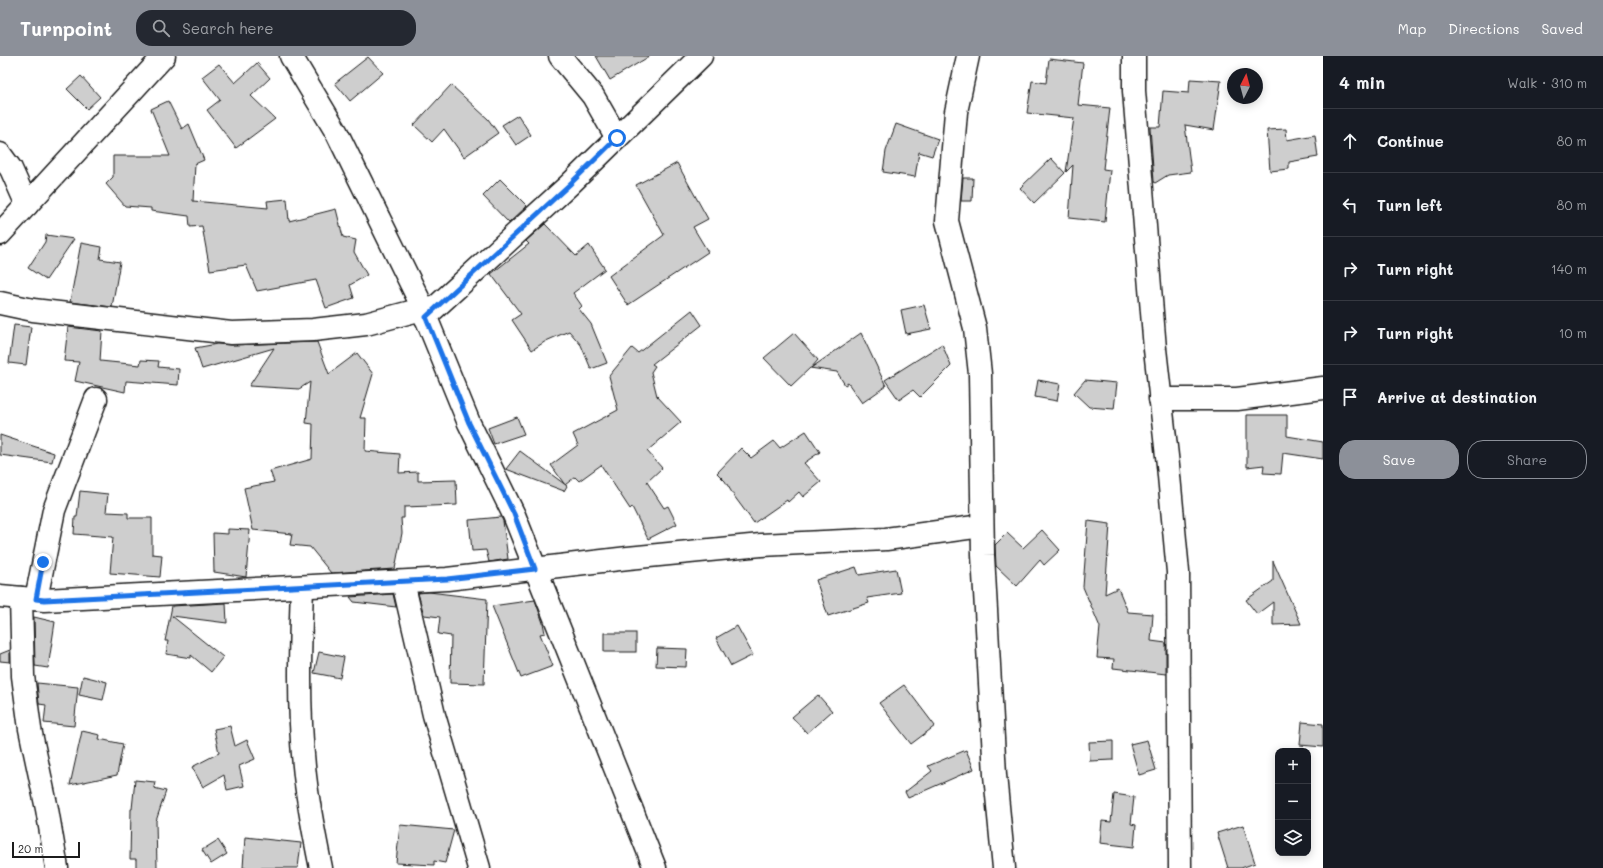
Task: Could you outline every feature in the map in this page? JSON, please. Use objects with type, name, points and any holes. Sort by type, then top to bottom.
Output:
[{"type":"street","points":[[0,234],[164,56]]},
{"type":"street","points":[[291,56],[337,133],[424,313],[469,423],[514,514],[655,868]]},
{"type":"street","points":[[560,56],[593,96],[617,138]]},
{"type":"street","points":[[0,302],[33,310],[231,333],[313,330],[366,324],[424,313],[569,185],[701,56]]},
{"type":"street","points":[[968,56],[956,112],[947,221],[976,336],[980,374],[982,555],[995,775],[1004,868]]},
{"type":"street","points":[[1134,56],[1134,91],[1155,349],[1178,572],[1180,868]]},
{"type":"street","points":[[0,154],[11,169],[27,205]]},
{"type":"street","points":[[1160,399],[1237,399],[1323,388]]},
{"type":"street","points":[[57,868],[47,808],[30,729],[23,676],[29,598],[54,510],[96,399]]},
{"type":"street","points":[[0,596],[44,600],[447,579],[761,545],[886,539],[982,526]]},
{"type":"street","points":[[403,582],[434,715],[479,868]]},
{"type":"street","points":[[302,586],[300,675],[301,735],[311,817],[321,868]]},
{"type":"building","points":[[596,56],[650,56],[610,80]]},
{"type":"building","points":[[368,57],[383,73],[350,101],[335,83]]},
{"type":"building","points":[[1049,59],[1083,63],[1078,105],[1110,108],[1103,169],[1110,170],[1105,222],[1069,218],[1073,165],[1066,172],[1074,118],[1027,113],[1032,81],[1046,83]]},
{"type":"building","points":[[257,63],[270,78],[251,96],[275,119],[236,148],[207,110],[220,100],[202,77],[219,64],[235,83]]},
{"type":"building","points":[[81,76],[100,97],[87,109],[67,89]]},
{"type":"building","points":[[1190,79],[1221,81],[1214,130],[1185,125],[1191,172],[1168,175],[1155,183],[1150,127],[1160,127],[1163,91],[1189,93]]},
{"type":"building","points":[[451,85],[488,119],[498,133],[464,157],[444,129],[432,142],[414,125]]},
{"type":"building","points":[[168,101],[182,129],[189,124],[204,160],[195,164],[193,201],[268,208],[267,201],[287,199],[289,221],[336,209],[343,237],[356,240],[354,252],[367,275],[350,285],[354,298],[326,308],[316,280],[257,291],[246,265],[210,270],[202,226],[190,227],[189,216],[151,211],[151,208],[125,206],[106,184],[113,177],[113,156],[170,156],[151,109]]},
{"type":"building","points":[[518,115],[531,135],[516,145],[502,125]]},
{"type":"building","points":[[896,124],[938,139],[932,156],[919,152],[915,177],[883,172],[886,151]]},
{"type":"building","points":[[1286,129],[1287,140],[1315,135],[1318,157],[1289,162],[1289,169],[1270,171],[1267,130]]},
{"type":"building","points":[[1051,158],[1065,173],[1034,203],[1020,188]]},
{"type":"building","points":[[677,163],[708,219],[693,227],[708,252],[628,305],[609,276],[664,235],[636,185]]},
{"type":"building","points":[[963,178],[973,178],[972,201],[961,201]]},
{"type":"building","points":[[500,179],[527,206],[509,223],[483,196]]},
{"type":"building","points":[[545,224],[576,256],[589,245],[605,269],[573,293],[582,306],[579,309],[591,324],[607,363],[591,369],[581,345],[569,331],[546,341],[532,350],[512,320],[521,314],[491,274],[529,244],[526,241]]},
{"type":"building","points":[[46,235],[74,239],[46,280],[28,268],[45,242]]},
{"type":"building","points":[[81,243],[102,247],[100,259],[120,262],[112,307],[70,302]]},
{"type":"building","points":[[924,305],[931,329],[906,334],[901,310]]},
{"type":"building","points":[[692,310],[702,325],[652,364],[655,366],[651,372],[657,396],[681,422],[647,451],[662,468],[647,482],[664,508],[668,506],[677,524],[648,539],[632,507],[630,509],[601,465],[579,481],[575,477],[565,485],[551,465],[578,445],[573,434],[618,410],[609,376],[632,348],[638,353]]},
{"type":"building","points":[[14,325],[31,327],[26,365],[9,363]]},
{"type":"building","points":[[68,327],[102,331],[100,361],[140,365],[141,360],[159,361],[158,367],[179,369],[178,385],[126,381],[125,392],[75,381],[79,362],[64,361]]},
{"type":"building","points":[[794,333],[818,360],[811,368],[861,333],[886,386],[862,403],[848,383],[845,385],[837,372],[810,368],[791,386],[764,358]]},
{"type":"building","points":[[317,342],[329,374],[357,353],[373,374],[360,418],[366,418],[365,451],[400,454],[399,473],[418,472],[418,481],[456,480],[457,505],[404,507],[404,518],[401,518],[402,533],[395,569],[331,573],[310,547],[290,545],[292,534],[253,530],[244,488],[274,482],[270,471],[312,459],[313,424],[306,423],[310,382],[299,389],[249,386],[274,348],[202,369],[195,348],[217,344],[231,345]]},
{"type":"building","points":[[942,344],[951,366],[920,397],[913,390],[899,400],[885,380]]},
{"type":"building","points":[[1038,380],[1060,384],[1057,401],[1035,397]]},
{"type":"building","points":[[1085,380],[1117,383],[1114,409],[1089,407],[1074,393]]},
{"type":"building","points":[[1247,415],[1287,415],[1287,436],[1323,442],[1323,459],[1283,453],[1281,474],[1263,473],[1264,465],[1247,467]]},
{"type":"building","points":[[517,417],[524,434],[494,444],[488,428]]},
{"type":"building","points":[[806,431],[820,452],[804,463],[821,482],[803,497],[799,492],[788,502],[787,500],[754,523],[725,481],[717,473],[741,448],[751,458],[774,441],[780,448]]},
{"type":"building","points":[[0,435],[54,453],[52,462],[0,455]]},
{"type":"building","points":[[520,451],[567,486],[564,491],[506,469]]},
{"type":"building","points":[[80,491],[108,494],[106,512],[128,513],[128,518],[152,518],[152,554],[162,555],[160,577],[110,573],[113,537],[74,534],[75,517],[77,517]]},
{"type":"building","points":[[501,517],[503,521],[508,559],[489,562],[486,550],[472,551],[469,520]]},
{"type":"building","points":[[1088,521],[1110,524],[1105,594],[1118,588],[1128,612],[1153,614],[1151,641],[1166,643],[1166,674],[1113,668],[1114,659],[1097,658],[1100,627],[1083,587]]},
{"type":"building","points":[[228,529],[250,530],[246,577],[214,572],[213,533],[228,534]]},
{"type":"building","points":[[1042,530],[1060,550],[1044,565],[1040,560],[1017,586],[996,566],[995,545],[1007,533],[1023,548]]},
{"type":"building","points":[[1273,561],[1301,624],[1273,625],[1273,602],[1257,614],[1246,600],[1273,581]]},
{"type":"building","points":[[856,567],[859,575],[896,569],[901,593],[867,598],[869,603],[828,616],[816,580]]},
{"type":"building","points":[[429,592],[487,599],[484,684],[450,683],[451,636],[438,634],[440,617],[424,615],[418,593]]},
{"type":"building","points":[[393,594],[396,607],[354,602],[350,597]]},
{"type":"building","points":[[535,600],[545,633],[540,634],[553,666],[521,678],[492,606]]},
{"type":"building","points":[[226,603],[227,623],[172,616],[223,657],[211,672],[191,655],[191,658],[166,654],[168,641],[165,641],[172,606]]},
{"type":"building","points":[[34,617],[55,622],[48,668],[35,666]]},
{"type":"building","points":[[737,626],[753,655],[731,666],[716,638]]},
{"type":"building","points":[[604,633],[636,633],[636,652],[604,652]]},
{"type":"building","points":[[657,648],[687,649],[686,667],[656,666]]},
{"type":"building","points":[[10,650],[10,662],[0,661],[0,654]]},
{"type":"building","points":[[319,652],[344,657],[340,678],[314,673]]},
{"type":"building","points":[[83,676],[107,682],[103,700],[79,695]]},
{"type":"building","points":[[37,683],[78,687],[74,726],[44,723],[46,705],[39,704]]},
{"type":"building","points":[[904,685],[935,726],[911,744],[879,703]]},
{"type":"building","points":[[818,695],[832,711],[807,733],[792,717]]},
{"type":"building","points":[[1302,722],[1323,724],[1323,747],[1300,745]]},
{"type":"building","points":[[230,726],[235,746],[247,740],[255,759],[239,766],[244,786],[227,790],[224,775],[203,787],[192,767],[219,753],[214,729]]},
{"type":"building","points":[[82,731],[100,735],[99,739],[123,744],[117,775],[70,785]]},
{"type":"building","points":[[1147,740],[1156,770],[1139,775],[1130,744]]},
{"type":"building","points":[[1113,741],[1113,760],[1090,761],[1089,742]]},
{"type":"building","points":[[966,750],[974,769],[908,798],[905,792],[932,771],[928,766]]},
{"type":"building","points":[[135,780],[155,782],[154,788],[166,791],[156,821],[157,868],[136,868],[136,859],[130,859],[131,809]]},
{"type":"building","points":[[1114,794],[1134,797],[1131,824],[1136,825],[1134,847],[1100,843],[1102,821],[1111,822]]},
{"type":"building","points":[[400,825],[454,830],[445,863],[434,861],[434,865],[396,863]]},
{"type":"building","points":[[1243,825],[1255,863],[1241,868],[1228,868],[1217,833]]},
{"type":"building","points":[[245,837],[301,843],[298,868],[243,868]]},
{"type":"building","points":[[218,840],[227,854],[211,864],[202,850]]},
{"type":"route","points":[[43,562],[36,599],[44,600],[447,579],[535,569],[514,514],[469,423],[426,317],[518,233],[617,138]]}]
